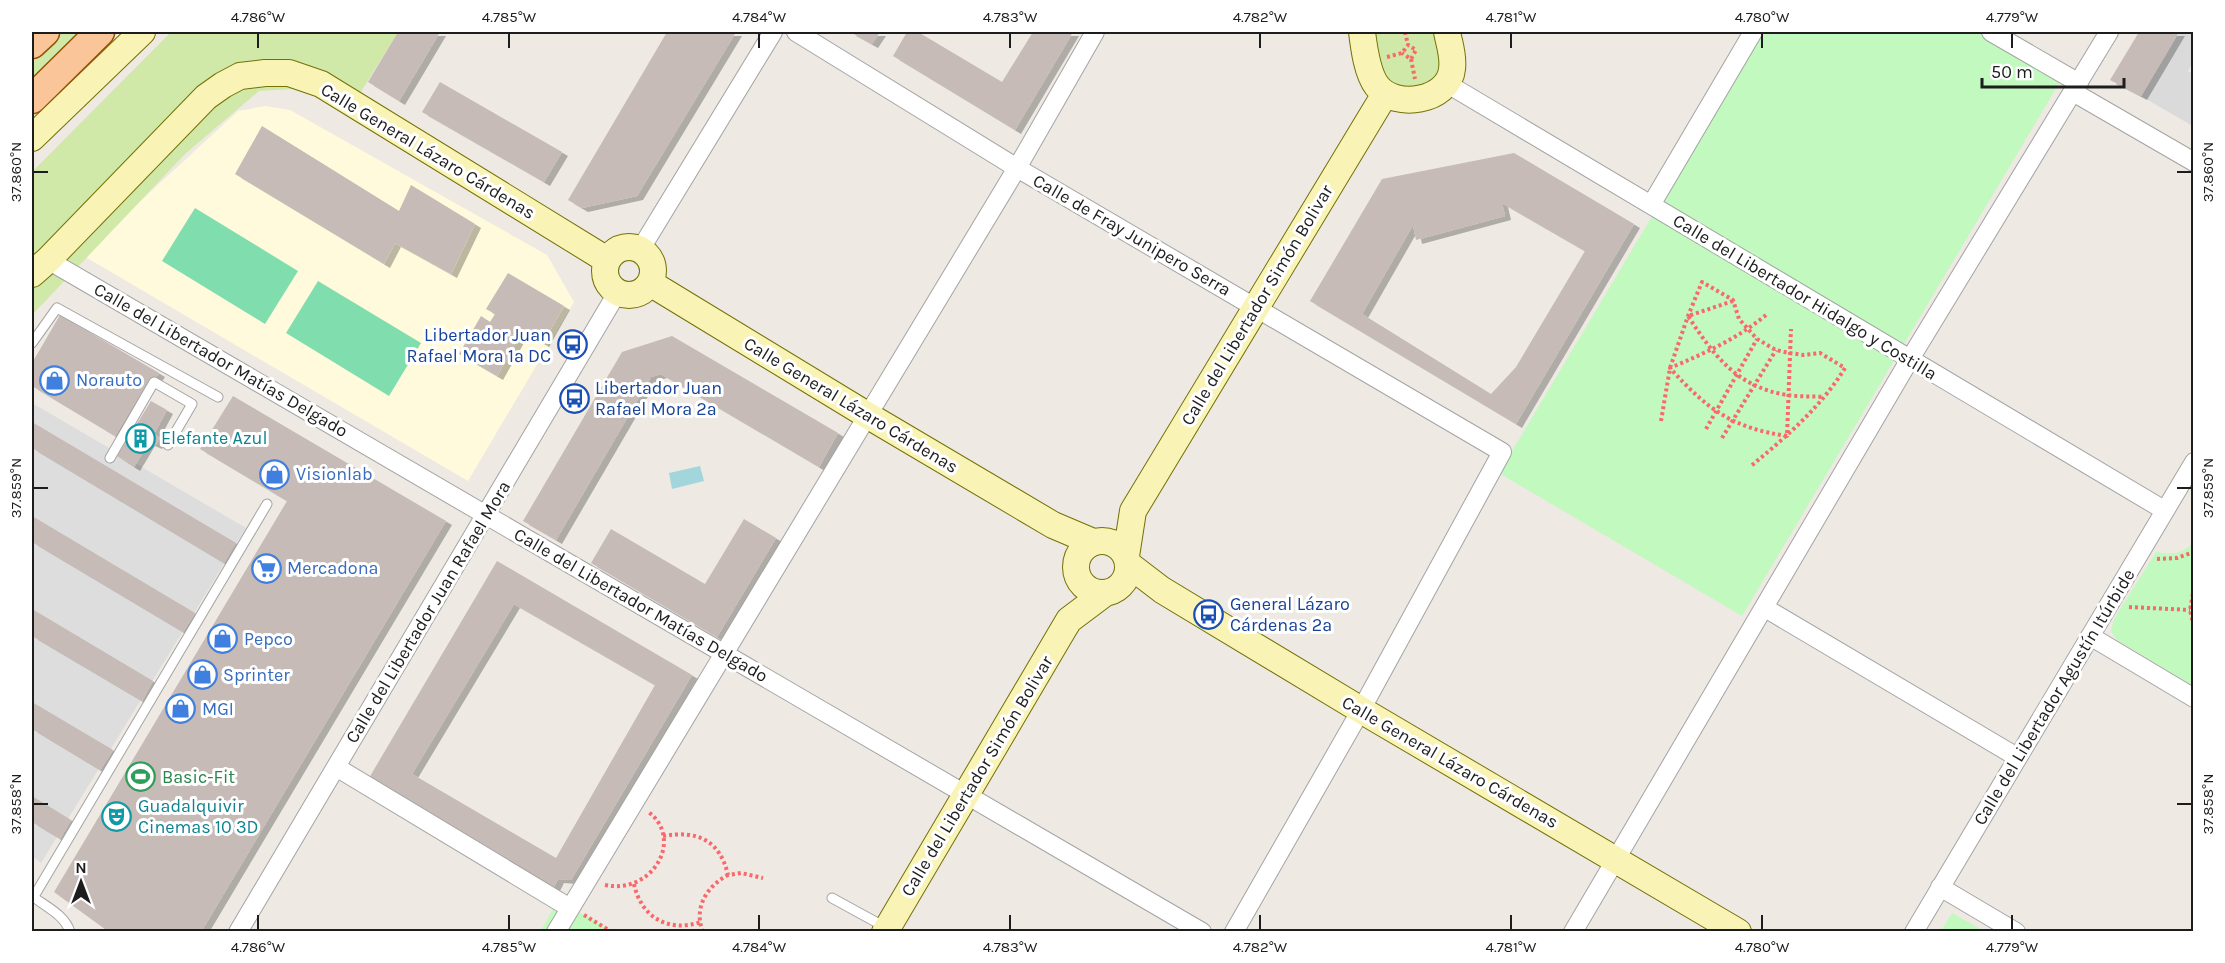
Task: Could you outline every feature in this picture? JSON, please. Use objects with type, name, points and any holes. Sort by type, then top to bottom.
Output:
[{"type":"main road","points":[[32,44],[45,32]]},
{"type":"main road","points":[[32,99],[100,32]]},
{"type":"street","points":[[32,138],[142,32]]},
{"type":"street","points":[[640,250],[773,32]]},
{"type":"street","name":"Calle de Fray Junipero Serra","points":[[796,32],[1017,168],[1502,452],[1361,710]]},
{"type":"street","points":[[556,932],[1017,168],[1095,32]]},
{"type":"street","points":[[1362,32],[1372,76],[1377,86],[1385,94],[1412,100],[1431,96],[1446,84],[1452,70],[1447,32]]},
{"type":"street","points":[[1651,206],[1753,32]]},
{"type":"street","points":[[1991,32],[2193,162]]},
{"type":"street","points":[[1573,932],[1910,359],[2109,32]]},
{"type":"street","name":"Calle General Lázaro Cárdenas","points":[[43,262],[206,97],[240,76],[265,73],[290,73],[321,84],[607,260]]},
{"type":"street","name":"Calle del Libertador Hidalgo y Costilla","points":[[1446,84],[2164,510]]},
{"type":"street","name":"Calle del Libertador Simón Bolivar","points":[[1070,620],[1120,575],[1133,511],[1385,94]]},
{"type":"street","points":[[633,247],[640,250],[646,254],[653,268],[650,283],[632,296],[617,293],[611,288],[604,275],[607,260],[618,249],[633,247]]},
{"type":"street","name":"Calle del Libertador Matías Delgado","points":[[43,262],[486,514],[1202,932]]},
{"type":"street","name":"Calle General Lázaro Cárdenas","points":[[650,283],[1053,525],[1087,555]]},
{"type":"street","name":"Calle del Libertador Juan Rafael Mora","points":[[238,932],[617,293]]},
{"type":"street","name":"Calle del Libertador Agustín Itúrbide","points":[[1914,932],[2193,462]]},
{"type":"street","name":"Calle del Libertador Simón Bolivar","points":[[886,930],[1070,620],[1087,555],[1130,518]]},
{"type":"street","points":[[1116,544],[1120,575],[1089,590],[1087,555],[1116,544]]},
{"type":"street","name":"Calle General Lázaro Cárdenas","points":[[1120,575],[1162,590],[1738,932]]},
{"type":"street","points":[[1765,608],[2017,757]]},
{"type":"street","points":[[2090,636],[2193,698]]},
{"type":"street","points":[[1234,932],[1361,710]]},
{"type":"street","points":[[336,767],[570,908]]},
{"type":"street","points":[[1940,886],[2016,932]]},
{"type":"lane","points":[[32,343],[57,308],[218,397]]},
{"type":"lane","points":[[110,458],[154,382],[192,404],[168,445]]},
{"type":"lane","points":[[70,932],[60,916],[32,897],[63,849],[267,504]]},
{"type":"lane","points":[[832,898],[886,930]]},
{"type":"path","points":[[1380,58],[1402,53],[1407,45],[1405,32]]},
{"type":"path","points":[[1407,45],[1416,50],[1410,59]]},
{"type":"path","points":[[1402,53],[1410,59],[1417,90]]},
{"type":"path","points":[[1661,421],[1670,368],[1702,282],[1733,300],[1739,319],[1757,339],[1776,350],[1789,353],[1804,355],[1820,353],[1845,368],[1824,397],[1787,436],[1751,466]]},
{"type":"path","points":[[1688,316],[1733,300]]},
{"type":"path","points":[[1670,368],[1712,350],[1748,330],[1766,315]]},
{"type":"path","points":[[1688,316],[1712,350],[1736,375],[1753,386],[1789,395],[1824,397]]},
{"type":"path","points":[[1787,436],[1791,329]]},
{"type":"path","points":[[1706,429],[1757,339]]},
{"type":"path","points":[[1722,438],[1776,350]]},
{"type":"path","points":[[1670,368],[1690,391],[1732,421],[1758,431],[1787,436]]},
{"type":"path","points":[[2154,565],[2157,559],[2177,558],[2193,552]]},
{"type":"path","points":[[2193,588],[2190,610],[2193,627]]},
{"type":"path","points":[[2125,615],[2134,598]]},
{"type":"path","points":[[2129,607],[2190,610]]},
{"type":"path","points":[[588,877],[613,886],[626,887],[641,882],[656,869],[662,854],[663,836],[660,825],[653,814],[634,801]]},
{"type":"path","points":[[663,836],[689,833],[699,836],[718,851],[725,862],[728,875]]},
{"type":"path","points":[[703,932],[701,902],[718,880],[728,875],[741,873],[763,878]]},
{"type":"path","points":[[634,884],[637,898],[654,918],[668,925],[680,926],[701,922]]},
{"type":"path","points":[[570,908],[612,932]]},
{"type":"shaded area","points":[[2179,32],[2193,32],[2193,62],[2188,71],[2193,74],[2194,121],[2191,125],[2141,96]]},
{"type":"shaded area","points":[[265,106],[290,110],[547,255],[574,302],[468,481],[82,255],[238,111]]},
{"type":"shaded area","points":[[32,403],[246,528],[41,863],[32,856]]},
{"type":"green space","points":[[63,32],[84,32],[32,82],[32,63]]},
{"type":"green space","points":[[171,32],[398,32],[349,111],[308,88],[259,91],[185,154],[34,313],[32,311],[32,172]]},
{"type":"green space","points":[[1376,32],[1435,32],[1441,57],[1438,75],[1432,82],[1411,90],[1392,83],[1381,67],[1376,45]]},
{"type":"green space","points":[[1762,32],[2002,32],[2067,70],[1742,616],[1499,473]]},
{"type":"green space","points":[[195,208],[298,271],[265,324],[162,261]]},
{"type":"green space","points":[[318,281],[421,343],[389,396],[286,333]]},
{"type":"green space","points":[[2193,543],[2193,686],[2117,640],[2111,631],[2114,619],[2156,552],[2176,553]]},
{"type":"green space","points":[[558,900],[612,931],[540,932]]},
{"type":"green space","points":[[1952,913],[1984,931],[1941,931]]},
{"type":"water","points":[[700,466],[704,481],[672,489],[669,473]]},
{"type":"building","points":[[398,32],[440,32],[399,101],[368,82]]},
{"type":"building","points":[[667,32],[736,32],[637,196],[582,208],[568,200]]},
{"type":"building","points":[[850,32],[880,32],[872,44]]},
{"type":"building","points":[[907,32],[918,32],[1002,82],[1033,32],[1073,32],[1015,130],[893,56]]},
{"type":"building","points":[[2139,32],[2179,32],[2141,96],[2110,80]]},
{"type":"building","points":[[440,82],[562,152],[544,182],[422,112]]},
{"type":"building","points":[[262,126],[399,211],[411,185],[475,224],[451,274],[395,243],[384,264],[235,174]]},
{"type":"building","points":[[1514,153],[1634,224],[1516,424],[1310,301],[1382,179]],"holes":[[[1502,203],[1585,251],[1516,367],[1491,394],[1362,314],[1413,225],[1416,240],[1505,216]]]},
{"type":"building","points":[[508,273],[564,306],[543,343],[515,327],[511,334],[518,339],[497,376],[459,354],[481,316],[490,322],[495,314],[486,309]]},
{"type":"building","points":[[60,315],[159,373],[155,379],[151,376],[115,436],[32,386],[32,363]]},
{"type":"building","points":[[672,336],[838,433],[819,467],[661,374],[651,377],[556,540],[523,521],[622,352]]},
{"type":"building","points":[[233,396],[446,521],[201,932],[109,932],[54,892],[287,501],[200,449]]},
{"type":"building","name":"Elefante Azul","points":[[151,401],[167,410],[154,434],[160,438],[156,445],[149,442],[134,467],[117,456]]},
{"type":"building","points":[[32,422],[236,543],[224,563],[32,448]]},
{"type":"building","points":[[32,516],[195,613],[183,632],[32,542]]},
{"type":"building","points":[[744,519],[776,538],[717,637],[591,563],[611,529],[705,584]]},
{"type":"building","points":[[497,561],[692,675],[571,880],[558,879],[554,887],[369,778]],"holes":[[[514,604],[655,685],[556,858],[412,774]]]},
{"type":"building","points":[[32,609],[153,681],[142,701],[32,636]]},
{"type":"building","points":[[32,702],[113,750],[100,770],[32,729]]},
{"type":"building","points":[[32,796],[71,820],[60,839],[32,822]]},
{"type":"place","name":"Libertador Juan Rafael Mora 1ª DC","points":[[572,345]]},
{"type":"place","name":"Norauto","points":[[55,380]]},
{"type":"place","name":"Libertador Juan Rafael Mora 2ª","points":[[574,398]]},
{"type":"place","name":"Elefante Azul","points":[[140,438]]},
{"type":"place","name":"Visionlab","points":[[275,474]]},
{"type":"place","name":"Mercadona","points":[[266,568]]},
{"type":"place","name":"General Lázaro Cárdenas 2ª","points":[[1209,614]]},
{"type":"place","name":"Pepco","points":[[223,639]]},
{"type":"place","name":"Sprinter","points":[[202,675]]},
{"type":"place","name":"MGI","points":[[181,709]]},
{"type":"place","name":"Basic-Fit","points":[[141,777]]},
{"type":"place","name":"Guadalquivir Cinemas 10 3D","points":[[117,816]]}]
